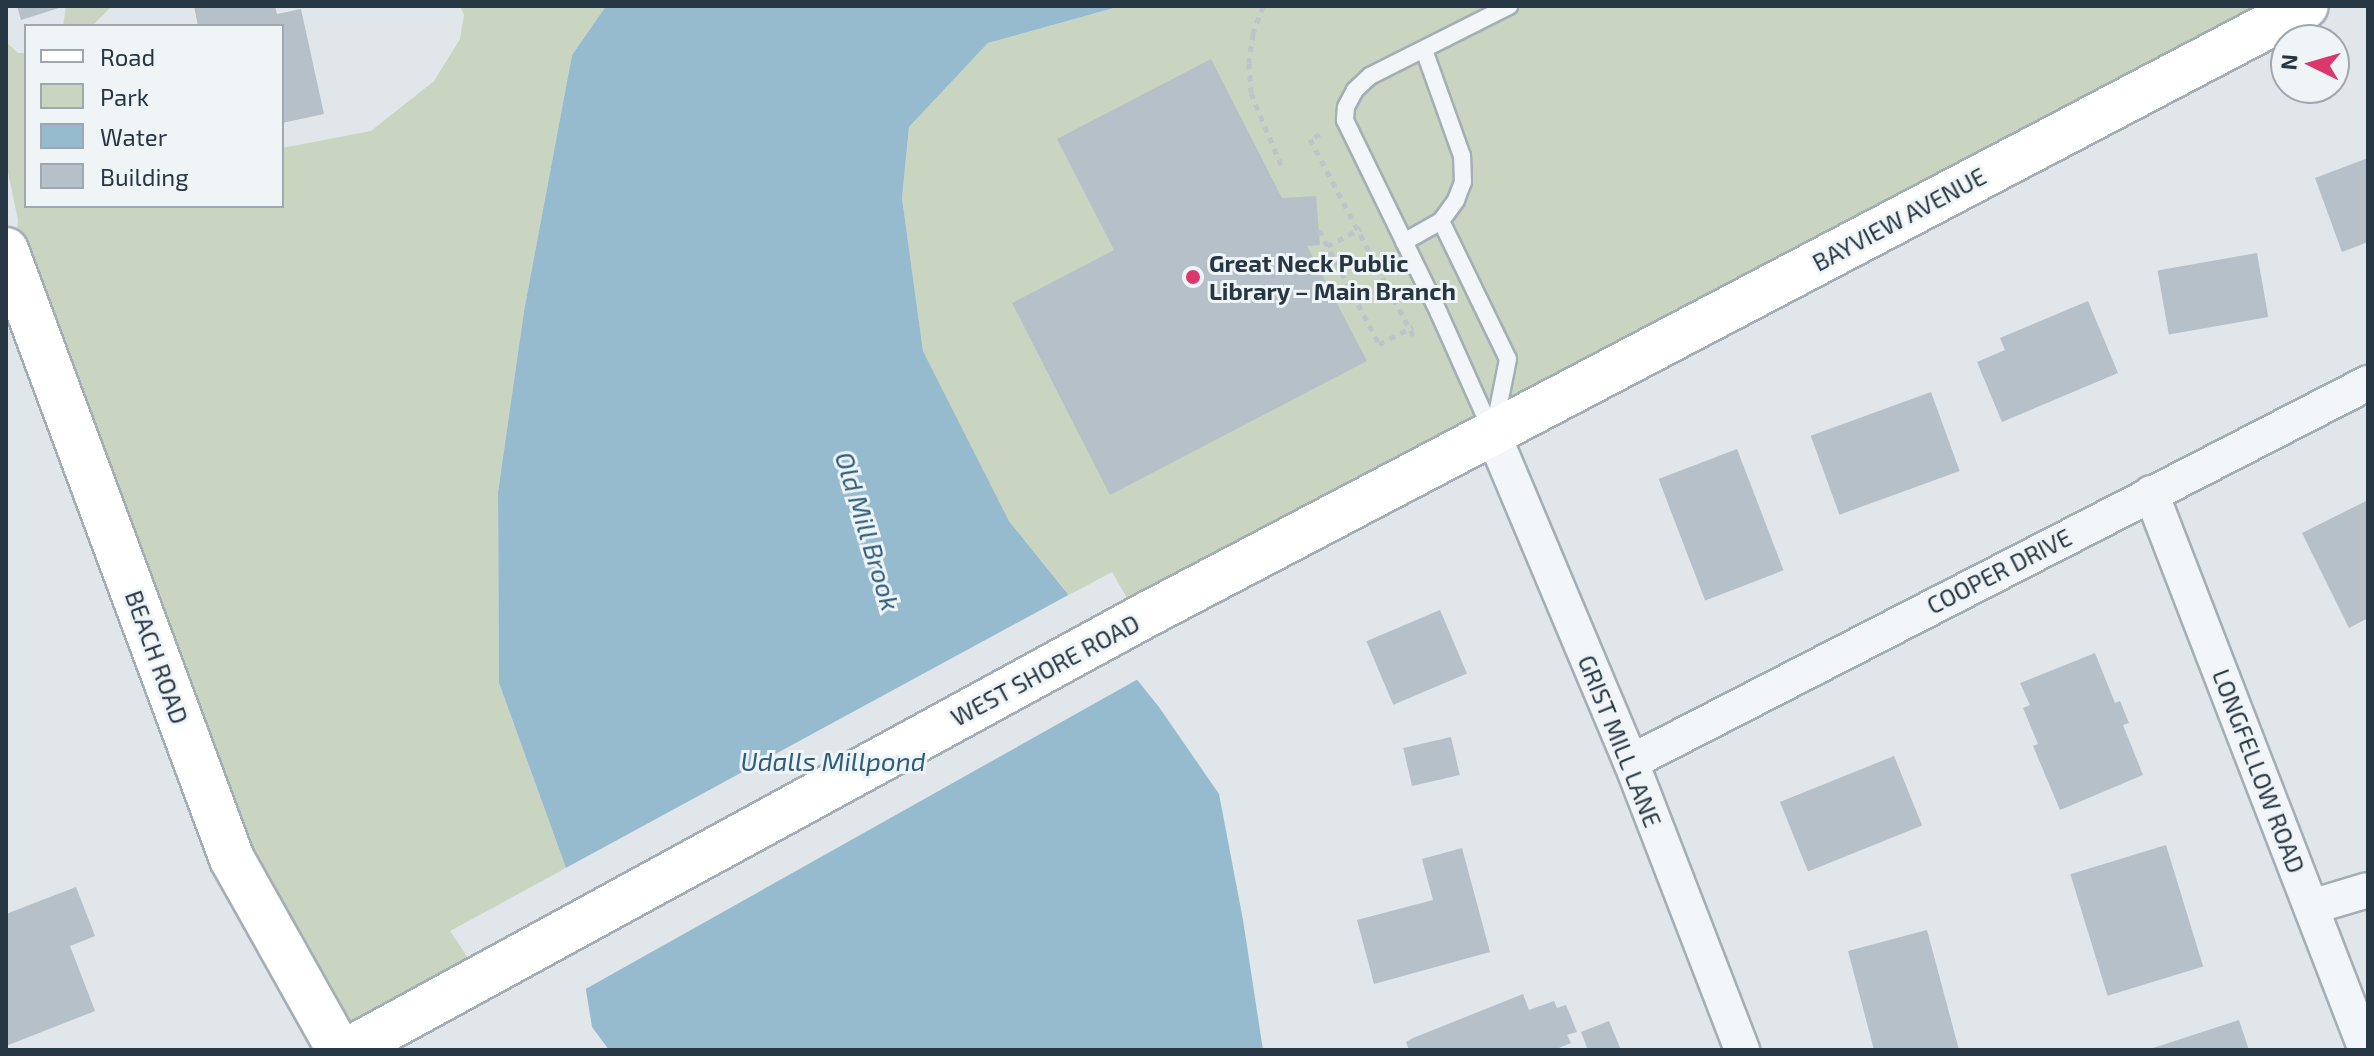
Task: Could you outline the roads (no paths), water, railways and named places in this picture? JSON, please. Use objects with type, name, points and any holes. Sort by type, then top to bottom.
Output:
[{"type":"main road","name":"BAYVIEW AVENUE","points":[[1493,434],[2306,6]]},
{"type":"main road","name":"BEACH ROAD","points":[[6,250],[232,859],[339,1050]]},
{"type":"main road","name":"WEST SHORE ROAD","points":[[348,1050],[483,980],[1144,616],[1493,434]]},
{"type":"street","name":"COOPER DRIVE","points":[[1631,762],[2368,383]]},
{"type":"street","name":"GRIST MILL LANE","points":[[1493,434],[1631,762],[1742,1050]]},
{"type":"street","name":"LONGFELLOW ROAD","points":[[2151,493],[2366,1050]]},
{"type":"street","points":[[2311,907],[2368,890]]},
{"type":"lane","points":[[1493,434],[1439,313],[1345,120],[1346,107],[1355,90],[1370,76],[1509,6]]},
{"type":"lane","points":[[1404,242],[1441,221],[1456,200],[1463,182],[1462,156],[1424,50]]},
{"type":"lane","points":[[1441,221],[1508,359],[1493,434]]},
{"type":"water","name":"Udalls Millpond","points":[[606,6],[1121,6],[988,43],[909,127],[902,198],[923,351],[1009,521],[1159,707],[1219,794],[1263,1050],[609,1050],[592,1027],[566,868],[499,683],[498,492],[524,311],[572,55]]},
{"type":"place","name":"Great Neck Public Library – Main Branch","points":[[1193,277]]},
{"type":"water label","name":"Old Mill Brook","points":[[868,531]]}]
